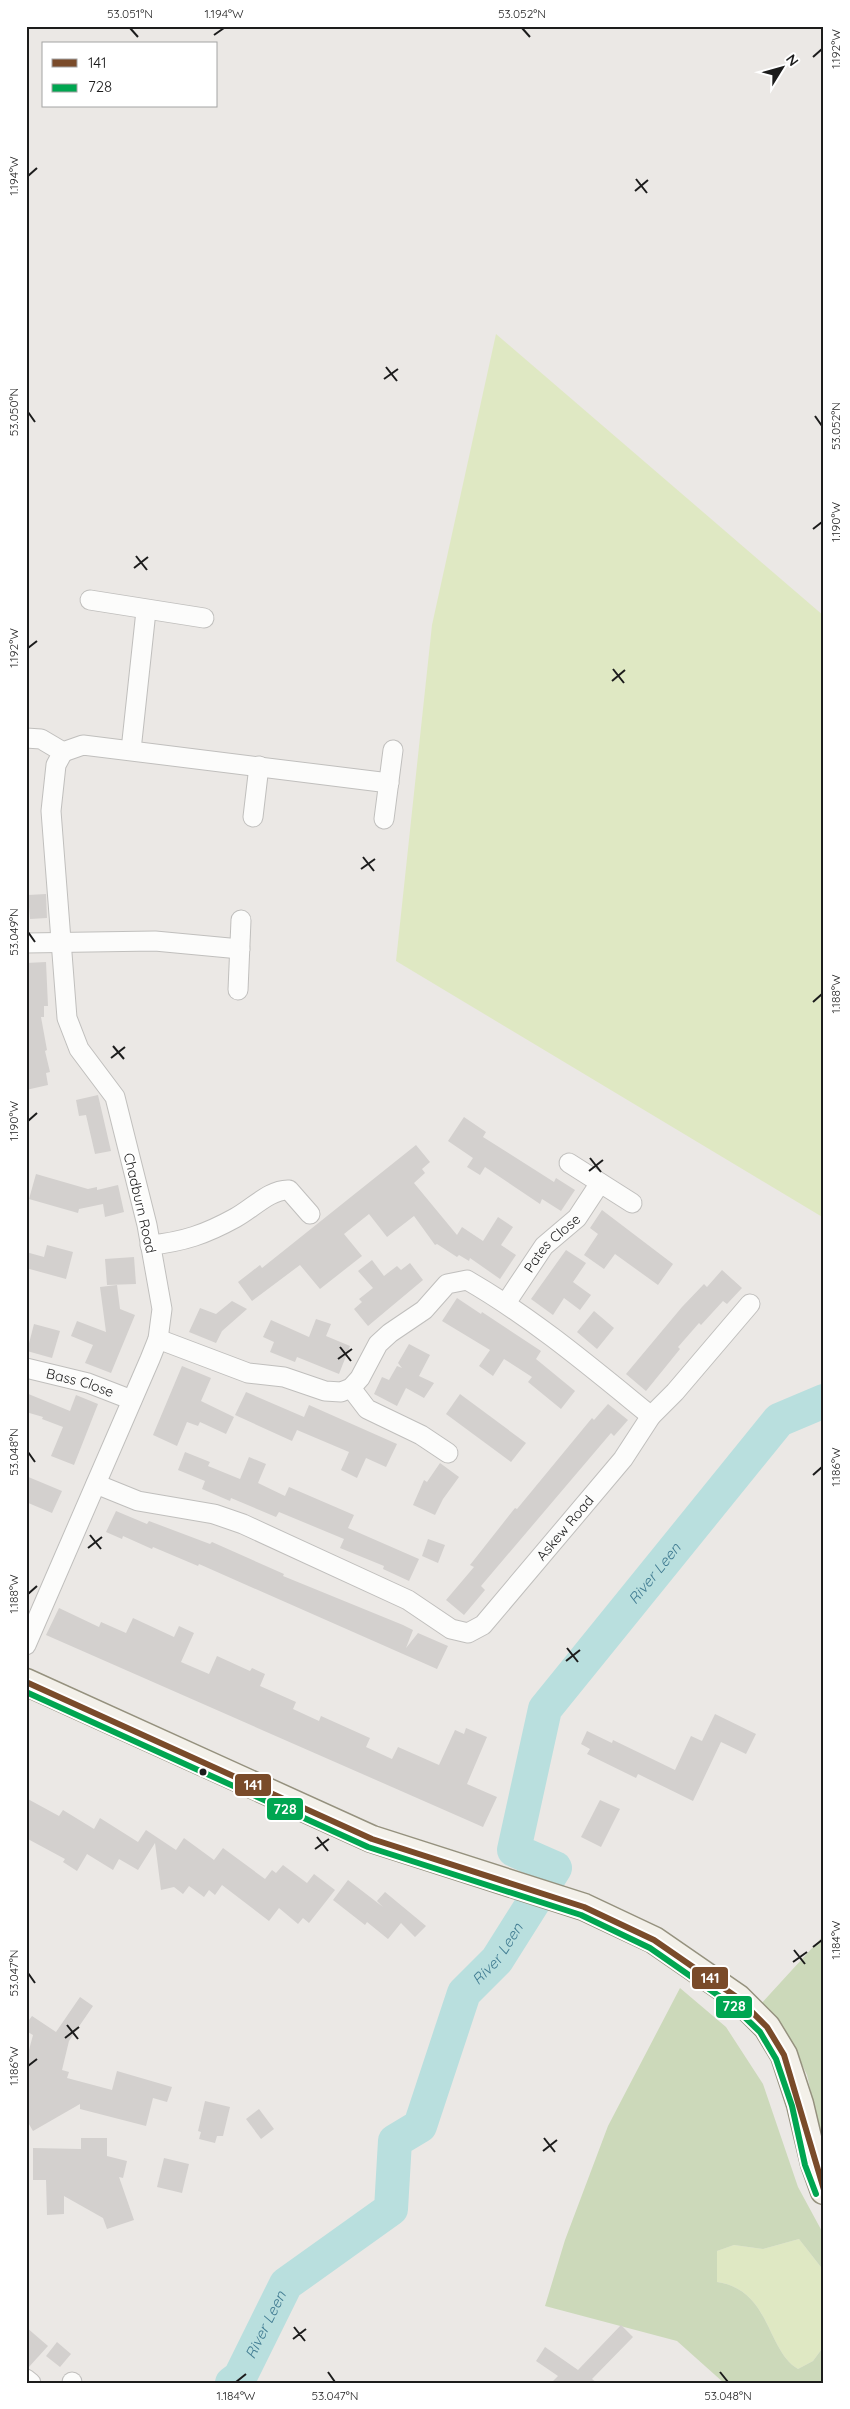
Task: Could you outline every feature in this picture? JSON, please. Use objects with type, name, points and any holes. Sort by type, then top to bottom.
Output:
[{"type":"street","points":[[90,600],[204,618]]},
{"type":"street","points":[[131,750],[146,610]]},
{"type":"street","points":[[26,738],[41,739],[63,752],[82,745],[389,783]]},
{"type":"street","points":[[384,819],[393,750]]},
{"type":"street","name":"Chadburn Road","points":[[26,1644],[158,1338],[162,1309],[150,1244],[115,1097],[80,1049],[67,1018],[51,811],[56,765],[63,752]]},
{"type":"street","points":[[253,817],[259,766]]},
{"type":"street","points":[[238,990],[242,920]]},
{"type":"street","points":[[26,943],[155,941],[240,949]]},
{"type":"street","points":[[569,1163],[632,1204]]},
{"type":"street","name":"Pates Close","points":[[506,1304],[544,1246],[576,1218],[600,1183]]},
{"type":"street","points":[[150,1244],[178,1242],[202,1234],[236,1218],[280,1190],[289,1190],[310,1214]]},
{"type":"street","points":[[158,1338],[248,1373],[284,1377],[325,1391],[341,1392],[351,1388],[360,1378],[378,1344],[424,1310],[446,1284],[467,1280],[506,1304],[577,1356],[651,1416]]},
{"type":"street","name":"Askew Road","points":[[96,1484],[138,1501],[214,1514],[243,1524],[408,1600],[451,1629],[468,1633],[483,1625],[617,1467],[651,1416],[675,1392],[750,1304]]},
{"type":"street","name":"Bass Close","points":[[26,1368],[88,1383],[132,1400]]},
{"type":"street","points":[[351,1388],[367,1409],[421,1435],[448,1453]]},
{"type":"street","points":[[26,1682],[372,1839],[578,1905],[654,1940],[738,1998],[766,2027],[784,2055],[800,2104],[814,2163],[824,2191]]},
{"type":"street","points":[[26,2379],[31,2383]]},
{"type":"green space","points":[[496,334],[824,616],[824,1218],[396,961],[432,625]]},
{"type":"green space","points":[[824,1935],[824,2148],[807,2075],[794,2048],[760,2005]]},
{"type":"green space","points":[[680,1988],[726,2027],[763,2084],[798,2187],[824,2235],[824,2271],[799,2239],[763,2249],[734,2245],[717,2251],[717,2282],[735,2287],[748,2296],[766,2321],[779,2349],[798,2369],[813,2361],[824,2346],[824,2383],[724,2383],[677,2341],[545,2306],[565,2240],[608,2126]]},
{"type":"green space","points":[[799,2239],[824,2271],[824,2346],[813,2361],[798,2369],[779,2349],[766,2321],[748,2296],[735,2287],[717,2282],[717,2251],[734,2245],[763,2249]]},
{"type":"building","points":[[46,894],[47,918],[30,919],[28,895]]},
{"type":"building","points":[[46,962],[48,1006],[44,1006],[44,1017],[41,1017],[47,1050],[45,1051],[50,1072],[46,1073],[48,1085],[26,1090],[26,963]]},
{"type":"building","points":[[98,1095],[111,1151],[95,1154],[86,1115],[79,1116],[76,1100]]},
{"type":"building","points":[[464,1117],[486,1132],[483,1137],[554,1182],[556,1178],[575,1190],[561,1211],[542,1199],[540,1204],[485,1167],[480,1175],[467,1167],[473,1158],[448,1141]]},
{"type":"building","points":[[416,1145],[430,1162],[422,1169],[425,1173],[414,1183],[457,1235],[462,1227],[483,1241],[498,1217],[513,1227],[501,1245],[516,1255],[500,1279],[470,1258],[469,1261],[459,1255],[457,1257],[437,1244],[435,1245],[414,1216],[387,1237],[369,1214],[344,1234],[362,1256],[320,1289],[300,1265],[252,1301],[238,1282],[260,1265],[262,1268]]},
{"type":"building","points":[[36,1174],[88,1189],[97,1187],[97,1190],[118,1185],[124,1212],[105,1217],[103,1204],[79,1209],[78,1213],[29,1199]]},
{"type":"building","points":[[602,1210],[673,1264],[658,1285],[615,1254],[604,1269],[584,1255],[598,1234],[590,1228]]},
{"type":"building","points":[[47,1245],[73,1252],[66,1279],[26,1268],[26,1252],[44,1257]]},
{"type":"building","points":[[566,1250],[586,1263],[573,1282],[591,1295],[580,1310],[564,1298],[553,1315],[531,1299]]},
{"type":"building","points":[[134,1257],[136,1284],[107,1285],[105,1259]]},
{"type":"building","points":[[372,1260],[384,1276],[397,1266],[401,1270],[410,1263],[423,1280],[368,1326],[354,1309],[362,1302],[359,1299],[373,1288],[358,1271]]},
{"type":"building","points":[[722,1270],[742,1288],[727,1304],[723,1301],[701,1325],[699,1323],[678,1347],[680,1349],[646,1391],[626,1374],[682,1307],[704,1284],[707,1287]]},
{"type":"building","points":[[117,1285],[120,1309],[135,1315],[111,1373],[85,1363],[93,1345],[71,1336],[77,1321],[106,1332],[100,1287]]},
{"type":"building","points":[[457,1298],[481,1314],[482,1312],[541,1351],[536,1359],[575,1391],[561,1409],[528,1382],[532,1377],[504,1359],[493,1376],[479,1366],[490,1350],[442,1321]]},
{"type":"building","points":[[232,1301],[247,1309],[222,1331],[216,1343],[189,1332],[200,1308],[216,1314]]},
{"type":"building","points":[[594,1311],[614,1328],[597,1349],[577,1332]]},
{"type":"building","points":[[316,1319],[331,1324],[326,1336],[350,1346],[339,1374],[297,1357],[295,1362],[270,1352],[274,1342],[263,1337],[271,1320],[309,1337]]},
{"type":"building","points":[[34,1324],[60,1331],[52,1358],[27,1351]]},
{"type":"building","points":[[409,1344],[430,1355],[419,1376],[434,1383],[424,1398],[406,1388],[397,1406],[374,1394],[382,1377],[389,1380],[397,1366],[402,1368],[398,1363]]},
{"type":"building","points":[[182,1366],[211,1378],[201,1401],[234,1417],[226,1434],[200,1422],[198,1426],[187,1422],[177,1446],[153,1435]]},
{"type":"building","points":[[246,1392],[304,1417],[309,1405],[397,1444],[386,1467],[366,1458],[357,1478],[341,1470],[349,1452],[297,1430],[292,1441],[235,1415]]},
{"type":"building","points":[[26,1393],[70,1411],[76,1395],[98,1404],[74,1465],[51,1456],[63,1427],[42,1419],[43,1417],[26,1412]]},
{"type":"building","points":[[460,1394],[526,1443],[511,1462],[446,1414]]},
{"type":"building","points":[[608,1404],[628,1420],[614,1436],[611,1433],[481,1586],[485,1590],[464,1615],[446,1600],[474,1567],[470,1565],[515,1508],[517,1509],[592,1418],[594,1420]]},
{"type":"building","points":[[185,1452],[210,1462],[208,1466],[240,1479],[249,1457],[266,1464],[258,1483],[285,1496],[289,1487],[354,1515],[348,1528],[419,1559],[409,1581],[383,1569],[384,1566],[340,1548],[344,1539],[279,1512],[276,1517],[231,1498],[230,1501],[202,1489],[205,1481],[178,1470]]},
{"type":"building","points":[[440,1463],[459,1477],[443,1499],[435,1515],[413,1505],[424,1480],[427,1482]]},
{"type":"building","points":[[26,1476],[62,1491],[52,1513],[26,1502]]},
{"type":"building","points":[[116,1511],[147,1524],[149,1521],[210,1544],[212,1542],[284,1574],[283,1576],[403,1625],[413,1630],[406,1648],[418,1633],[448,1646],[437,1669],[199,1564],[198,1566],[153,1547],[152,1549],[123,1536],[122,1539],[106,1532]]},
{"type":"building","points":[[428,1539],[445,1545],[438,1563],[422,1556]]},
{"type":"building","points":[[59,1608],[99,1627],[101,1622],[126,1633],[133,1618],[174,1637],[179,1626],[194,1633],[181,1662],[209,1674],[217,1656],[250,1671],[252,1668],[265,1674],[260,1686],[296,1702],[293,1709],[319,1721],[321,1716],[370,1738],[366,1747],[392,1759],[398,1747],[439,1765],[455,1730],[464,1734],[466,1728],[487,1737],[467,1784],[497,1797],[483,1827],[46,1635]]},
{"type":"building","points":[[715,1714],[756,1734],[746,1754],[721,1742],[693,1801],[638,1774],[636,1778],[587,1754],[590,1749],[581,1744],[587,1731],[612,1743],[613,1740],[675,1770],[691,1736],[702,1741]]},
{"type":"building","points":[[26,1798],[59,1816],[63,1810],[94,1829],[100,1818],[138,1842],[146,1830],[176,1850],[184,1838],[214,1860],[223,1848],[265,1879],[272,1870],[276,1873],[283,1865],[307,1883],[314,1874],[335,1890],[309,1923],[303,1918],[298,1924],[279,1908],[269,1921],[222,1885],[215,1895],[209,1890],[204,1897],[189,1886],[183,1894],[174,1887],[161,1890],[155,1843],[138,1870],[119,1859],[113,1870],[87,1854],[77,1871],[63,1862],[65,1859],[26,1838]]},
{"type":"building","points":[[600,1800],[620,1809],[601,1847],[581,1837]]},
{"type":"building","points":[[348,1880],[383,1907],[377,1901],[385,1892],[426,1926],[415,1937],[401,1923],[388,1939],[367,1922],[365,1925],[333,1900]]},
{"type":"building","points":[[80,1997],[93,2006],[69,2041],[62,2070],[69,2072],[67,2078],[112,2090],[117,2071],[172,2087],[167,2102],[153,2098],[146,2126],[80,2109],[80,2104],[33,2131],[26,2119],[26,2061],[33,2035],[26,2031],[26,2024],[32,2016],[56,2032]]},
{"type":"building","points":[[205,2101],[230,2107],[223,2136],[217,2136],[215,2143],[199,2139],[201,2132],[198,2131]]},
{"type":"building","points":[[259,2109],[274,2129],[261,2139],[246,2119]]},
{"type":"building","points":[[81,2138],[107,2138],[107,2156],[127,2161],[123,2178],[119,2177],[134,2220],[107,2229],[103,2218],[64,2196],[64,2214],[47,2215],[46,2180],[33,2180],[33,2148],[81,2149]]},
{"type":"building","points":[[164,2158],[189,2164],[182,2193],[157,2187]]},
{"type":"building","points":[[621,2325],[633,2337],[592,2379],[597,2383],[551,2383],[558,2376],[536,2361],[545,2347],[578,2370]]},
{"type":"building","points":[[26,2327],[48,2346],[28,2368],[26,2368]]},
{"type":"building","points":[[57,2342],[71,2354],[60,2367],[46,2356]]},
{"type":"waterway","name":"River Leen","points":[[232,2383],[240,2377],[286,2284],[391,2209],[395,2141],[420,2126],[464,1993],[497,1960],[555,1868],[514,1850],[545,1709],[779,1420],[824,1401]]},
{"type":"transit line","name":"141","points":[[26,1682],[372,1839],[584,1907],[654,1940],[738,1998],[767,2027],[784,2055],[824,2190]]},
{"type":"transit line","name":"728","points":[[26,1692],[368,1847],[581,1915],[650,1948],[732,2005],[760,2032],[776,2059],[792,2106],[805,2165],[816,2194]]}]
